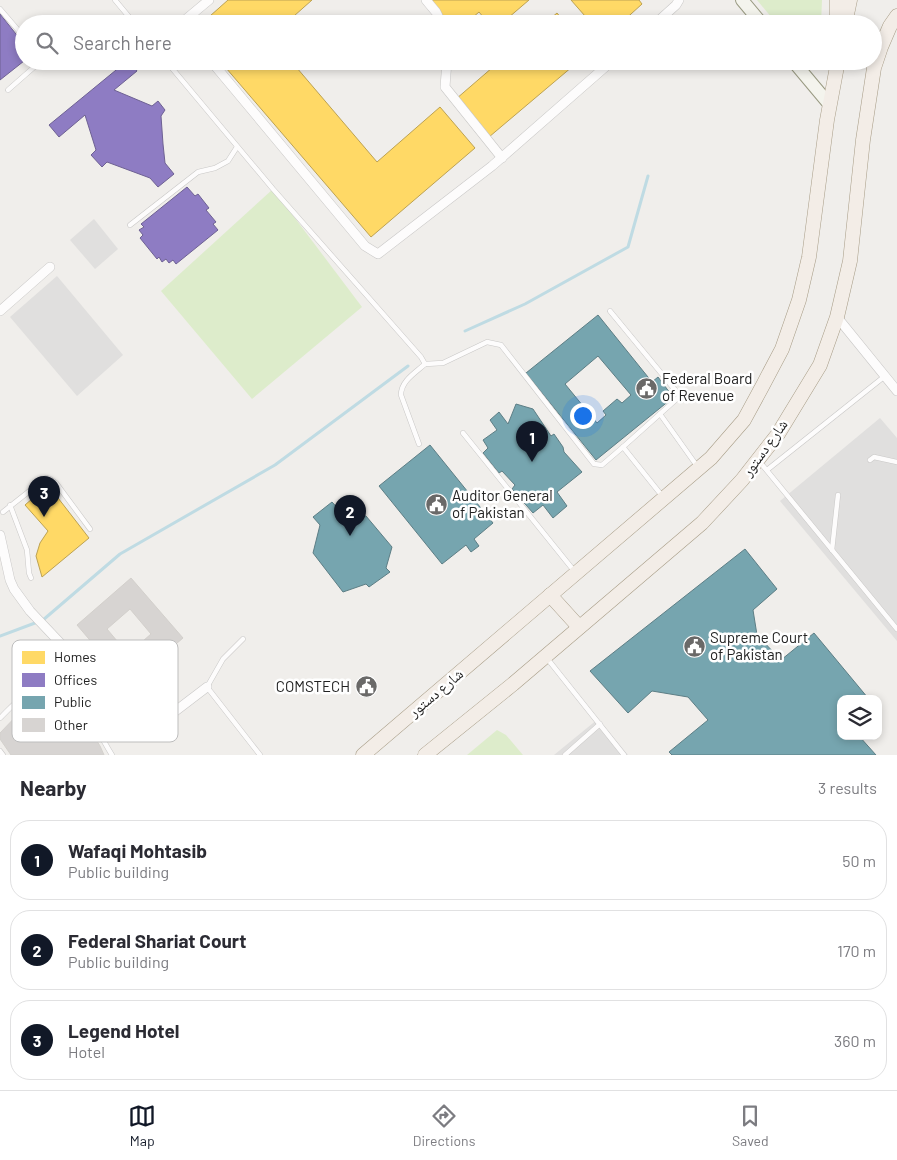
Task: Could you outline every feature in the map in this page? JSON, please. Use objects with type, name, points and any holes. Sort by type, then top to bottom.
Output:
[{"type":"main road","points":[[837,0],[837,15]]},
{"type":"main road","points":[[847,15],[850,0]]},
{"type":"main road","name":"شارع دستور","points":[[882,46],[890,26],[897,16]]},
{"type":"main road","name":"شارع دستور","points":[[363,755],[711,458],[744,420],[782,349],[799,300],[809,257],[829,104],[836,70]]},
{"type":"main road","name":"شارع دستور","points":[[425,755],[702,523],[742,480],[763,465],[778,434],[820,365],[837,317],[850,261],[863,140],[874,70]]},
{"type":"main road","points":[[550,595],[579,627]]},
{"type":"street","points":[[191,15],[208,0]]},
{"type":"street","points":[[426,0],[438,15]]},
{"type":"street","points":[[665,15],[679,0]]},
{"type":"street","points":[[742,0],[754,15]]},
{"type":"street","points":[[218,70],[364,246],[378,254],[502,158],[602,70]]},
{"type":"street","points":[[446,70],[445,87],[502,158]]},
{"type":"street","points":[[801,70],[829,104]]},
{"type":"street","points":[[0,311],[50,267]]},
{"type":"street","points":[[837,317],[897,391]]},
{"type":"street","points":[[0,535],[10,580],[14,589],[41,625],[56,640]]},
{"type":"street","points":[[178,710],[207,687]]},
{"type":"lane","points":[[115,0],[128,15]]},
{"type":"lane","points":[[0,9],[15,26]]},
{"type":"lane","points":[[8,90],[31,70]]},
{"type":"lane","points":[[174,70],[272,189],[421,357],[425,364]]},
{"type":"lane","points":[[130,224],[198,172],[215,168],[228,161],[238,147]]},
{"type":"lane","points":[[419,444],[401,395],[401,389],[405,382],[425,364],[443,363],[487,342],[501,345],[594,464],[602,465],[680,396],[610,312]]},
{"type":"lane","points":[[885,376],[763,465],[897,629]]},
{"type":"lane","points":[[660,414],[699,468]]},
{"type":"lane","points":[[463,433],[576,573]]},
{"type":"lane","points":[[623,447],[664,498]]},
{"type":"lane","points":[[870,460],[874,457],[897,462]]},
{"type":"lane","points":[[3,512],[46,478],[50,478],[56,483],[90,529]]},
{"type":"lane","points":[[832,550],[838,495]]},
{"type":"lane","points":[[10,505],[26,550],[28,573],[31,578]]},
{"type":"lane","points":[[243,639],[223,659],[207,687],[260,755]]},
{"type":"lane","points":[[545,656],[624,755]]},
{"type":"lane","points":[[0,718],[12,707]]},
{"type":"lane","points":[[565,755],[600,724]]},
{"type":"lane","points":[[104,742],[112,755]]},
{"type":"lane","points":[[0,751],[3,755]]},
{"type":"green space","points":[[757,0],[822,0],[821,15],[770,15]]},
{"type":"green space","points":[[273,189],[362,307],[252,399],[161,291]]},
{"type":"green space","points":[[497,730],[506,735],[523,755],[467,755]]},
{"type":"shaded area","points":[[94,219],[118,249],[95,269],[70,240]]},
{"type":"shaded area","points":[[57,276],[123,355],[77,396],[10,317]]},
{"type":"shaded area","points":[[880,418],[897,438],[897,641],[780,501]]},
{"type":"shaded area","points":[[598,719],[628,755],[554,755]]},
{"type":"building: Homes","points":[[228,0],[312,0],[295,15],[211,15]]},
{"type":"building: Homes","points":[[430,0],[529,0],[512,15],[482,15],[479,12],[476,15],[442,15]]},
{"type":"building: Homes","points":[[571,0],[639,0],[642,4],[630,15],[584,15]]},
{"type":"building: Homes","points":[[228,70],[299,70],[377,162],[440,107],[475,148],[371,237]]},
{"type":"building: Homes","points":[[490,70],[568,70],[489,137],[456,99]]},
{"type":"building: Homes","points":[[48,485],[89,538],[42,577],[36,556],[40,543],[48,531],[25,505]]},
{"type":"building: Offices","points":[[0,14],[15,33],[15,68],[0,80]]},
{"type":"building: Offices","points":[[116,70],[136,70],[114,90],[152,106],[158,101],[165,110],[161,116],[165,163],[174,174],[158,187],[150,178],[107,162],[102,167],[91,155],[96,150],[85,115],[59,137],[49,125]]},
{"type":"building: Offices","points":[[187,187],[195,196],[198,194],[209,208],[206,210],[216,222],[213,224],[218,230],[176,264],[173,260],[169,263],[166,259],[162,262],[159,257],[157,259],[140,238],[143,235],[139,230],[144,227],[141,224]]},
{"type":"building: Public","name":"Federal Board of Revenue","points":[[598,315],[652,382],[658,377],[670,393],[666,396],[670,400],[596,460],[526,373]],"holes":[[[598,356],[631,395],[622,403],[617,399],[603,411],[606,415],[597,423],[565,384]]]},
{"type":"building: Public","points":[[516,404],[533,409],[551,436],[554,434],[563,447],[564,452],[582,472],[557,492],[567,506],[553,518],[543,505],[533,513],[512,489],[515,485],[502,471],[499,473],[483,453],[488,448],[483,440],[497,430],[490,420],[499,412],[508,424]]},
{"type":"building: Public","name":"Auditor General of Pakistan","points":[[430,445],[493,523],[474,539],[479,546],[471,552],[466,545],[442,564],[379,486]]},
{"type":"building: Public","points":[[332,502],[341,512],[366,516],[392,547],[386,568],[390,572],[369,587],[366,584],[343,592],[313,553],[320,525],[313,517]]},
{"type":"building: Public","name":"Supreme Court of Pakistan","points":[[745,549],[777,589],[753,610],[757,635],[781,660],[814,633],[866,695],[837,695],[837,740],[863,740],[876,755],[672,755],[669,752],[708,720],[688,697],[652,691],[628,713],[590,671]]},
{"type":"building: Other","points":[[131,578],[183,638],[178,642],[178,640],[144,640],[151,634],[130,609],[107,629],[116,640],[90,640],[77,625]]},
{"type":"building: Other","points":[[12,720],[12,742],[98,742],[104,755],[11,755],[0,739],[0,733]]},
{"type":"waterway","points":[[465,331],[525,304],[628,247],[648,176]]},
{"type":"waterway","points":[[0,636],[43,620],[120,554],[275,465],[408,366]]},
{"type":"place","name":"Federal Board of Revenue","points":[[646,388]]},
{"type":"place","name":"Wafaqi Mohtasib","points":[[532,462]]},
{"type":"place","name":"Auditor General of Pakistan","points":[[436,505]]},
{"type":"place","name":"Legend Hotel","points":[[44,517]]},
{"type":"place","name":"Federal Shariat Court","points":[[350,536]]},
{"type":"place","name":"Supreme Court of Pakistan","points":[[694,647]]},
{"type":"place","name":"COMSTECH","points":[[366,687]]}]
